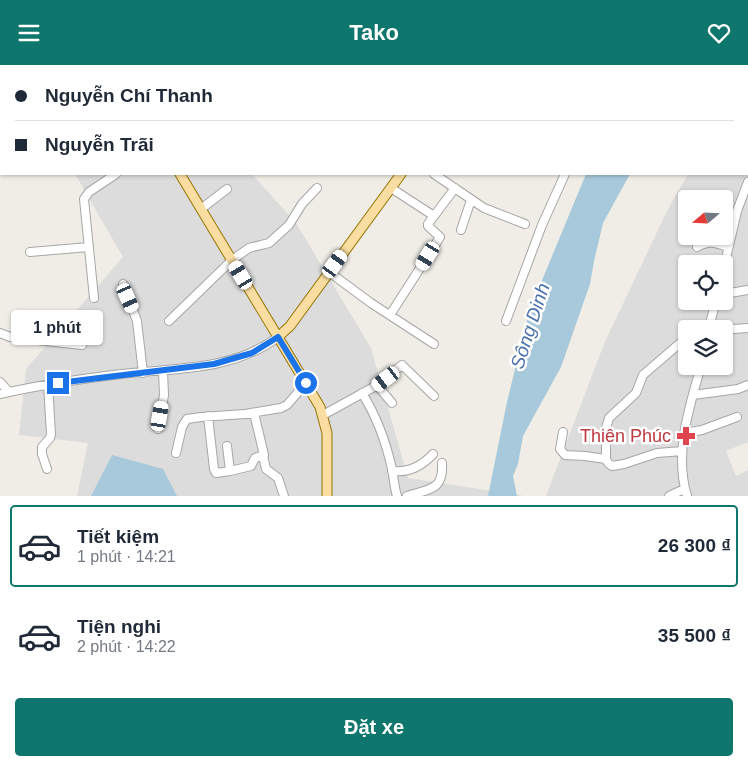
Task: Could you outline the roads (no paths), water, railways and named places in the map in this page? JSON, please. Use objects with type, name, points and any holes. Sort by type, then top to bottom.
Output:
[{"type":"main road","points":[[181,175],[306,383],[323,415],[327,433],[327,496]]},
{"type":"main road","points":[[278,337],[290,326],[400,175]]},
{"type":"street","points":[[94,298],[84,199],[89,192],[114,175]]},
{"type":"street","points":[[435,175],[471,200],[495,213],[525,224]]},
{"type":"street","points":[[506,321],[542,225],[565,175]]},
{"type":"street","points":[[726,255],[737,211],[748,182]]},
{"type":"street","points":[[169,321],[232,260],[249,248],[269,243],[289,225],[302,204],[317,188]]},
{"type":"street","points":[[391,188],[434,216]]},
{"type":"street","points":[[201,209],[227,189]]},
{"type":"street","points":[[390,315],[440,237],[428,224],[455,189]]},
{"type":"street","points":[[461,231],[471,200]]},
{"type":"street","points":[[697,247],[703,243],[713,242],[728,247]]},
{"type":"street","points":[[30,252],[89,247]]},
{"type":"street","points":[[329,272],[434,344]]},
{"type":"street","points":[[122,284],[137,321],[143,373]]},
{"type":"street","points":[[733,292],[748,290]]},
{"type":"street","points":[[733,329],[748,328]]},
{"type":"street","points":[[0,333],[10,337],[82,345]]},
{"type":"street","points":[[0,394],[48,384],[202,366],[243,357],[278,337]]},
{"type":"street","points":[[678,346],[643,375],[636,393],[609,419],[606,428],[606,459],[610,465],[617,466],[657,453],[682,451]]},
{"type":"street","points":[[323,415],[377,385],[408,358]]},
{"type":"street","points":[[402,365],[434,396]]},
{"type":"street","points":[[158,429],[164,395],[163,371]]},
{"type":"street","points":[[669,496],[686,492],[682,451],[684,433],[698,375]]},
{"type":"street","points":[[0,382],[9,392]]},
{"type":"street","points":[[176,453],[185,421],[189,418],[254,413],[284,407],[306,383]]},
{"type":"street","points":[[47,469],[42,454],[42,447],[50,439],[51,433],[48,384]]},
{"type":"street","points":[[377,385],[392,403]]},
{"type":"street","points":[[692,395],[738,389],[748,385]]},
{"type":"street","points":[[362,393],[373,411],[378,424],[392,471],[397,496]]},
{"type":"street","points":[[254,413],[265,452],[263,455],[266,469],[278,478],[284,496]]},
{"type":"street","points":[[208,416],[214,471],[216,473],[251,466],[255,458],[263,455]]},
{"type":"street","points":[[684,433],[702,430],[737,417]]},
{"type":"street","points":[[563,432],[560,449],[565,455],[606,459]]},
{"type":"street","points":[[227,446],[230,471]]},
{"type":"street","points":[[392,471],[402,472],[413,468],[426,461],[433,454]]},
{"type":"street","points":[[407,496],[440,482],[442,463]]},
{"type":"water","name":"Sông Dinh","points":[[586,175],[629,175],[603,223],[590,284],[561,367],[523,436],[518,464],[513,476],[517,496],[488,496],[507,402],[526,324]]},
{"type":"water","points":[[112,455],[163,469],[177,496],[91,496]]},
{"type":"place","name":"Thiên Phúc","points":[[686,436]]}]
